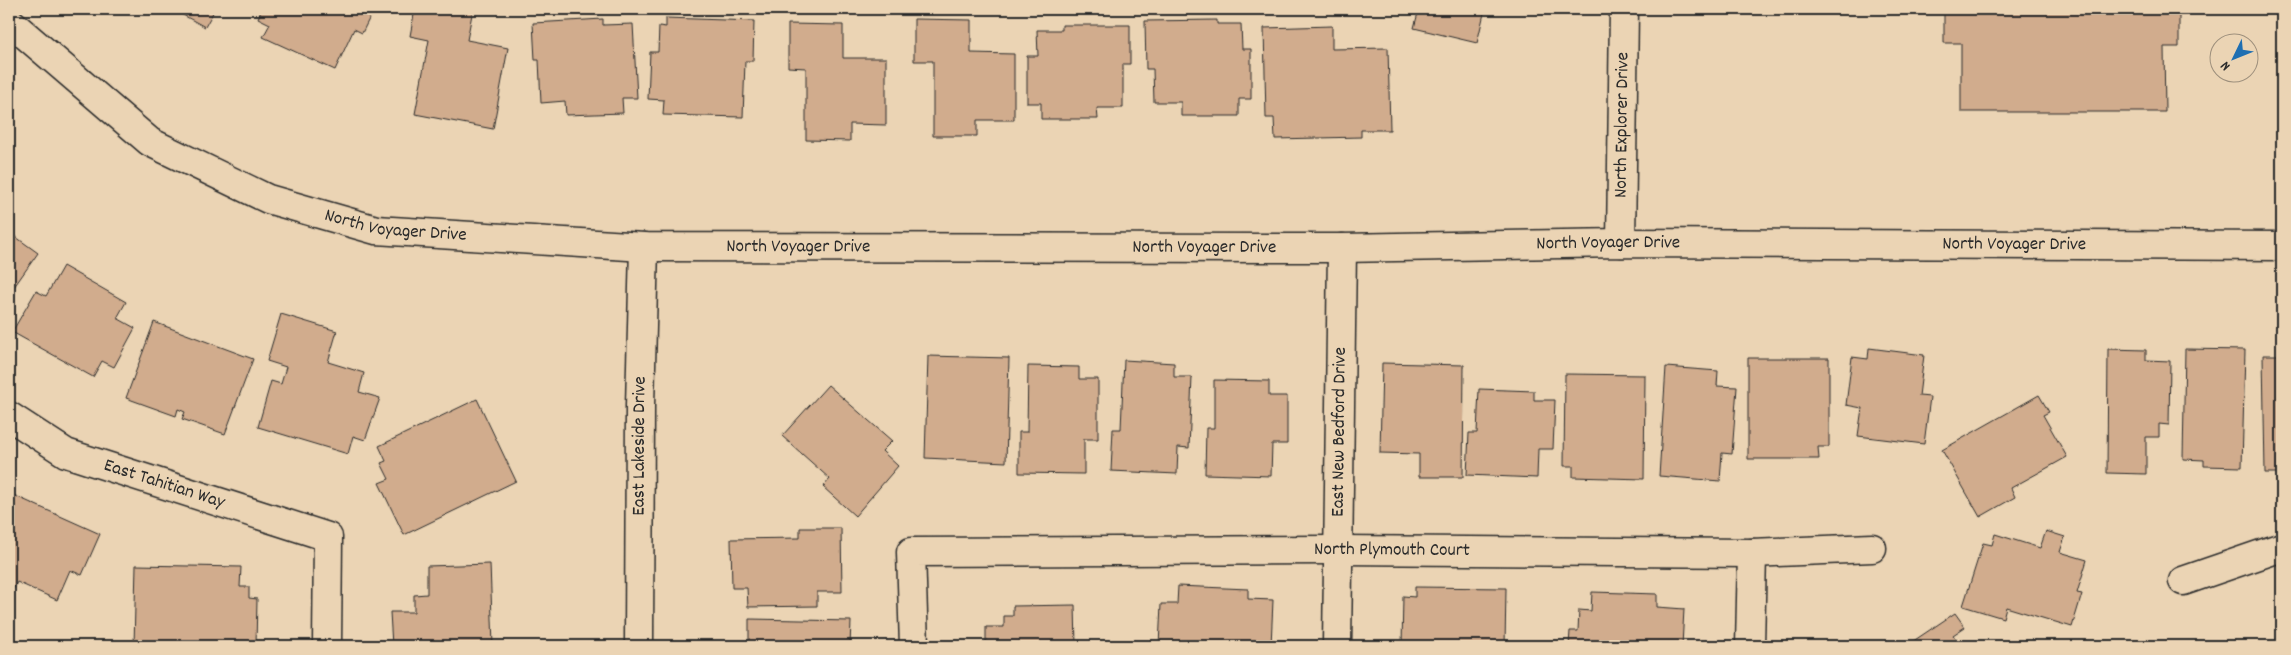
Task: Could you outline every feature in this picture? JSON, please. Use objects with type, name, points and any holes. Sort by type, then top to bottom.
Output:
[{"type":"street","points":[[9,16],[17,9]]},
{"type":"street","name":"North Explorer Drive","points":[[1621,244],[1624,9]]},
{"type":"street","name":"North Voyager Drive","points":[[9,21],[150,142],[268,199],[376,230],[644,247],[1342,248],[1621,244],[2282,246]]},
{"type":"street","name":"East Lakeside Drive","points":[[639,646],[640,406],[644,247]]},
{"type":"street","name":"East New Bedford Drive","points":[[1337,646],[1342,248]]},
{"type":"street","name":"East Tahitian Way","points":[[9,416],[66,453],[328,537],[327,646]]},
{"type":"street","points":[[2183,581],[2282,547]]},
{"type":"street","name":"North Plymouth Court","points":[[914,646],[911,552],[1339,550],[1752,553],[1872,548]]},
{"type":"street","points":[[1750,646],[1752,553]]},
{"type":"building","points":[[172,9],[215,9],[205,27]]},
{"type":"building","points":[[262,9],[374,9],[362,33],[354,29],[335,70],[263,37],[270,24],[258,18]]},
{"type":"building","points":[[415,9],[473,9],[467,40],[508,48],[493,129],[415,114],[429,40],[410,36]]},
{"type":"building","points":[[1419,9],[1485,9],[1477,43],[1414,28]]},
{"type":"building","points":[[1944,9],[2179,9],[2179,47],[2164,47],[2165,112],[1961,112],[1961,43],[1944,43]]},
{"type":"building","points":[[666,18],[754,21],[753,61],[745,61],[743,117],[663,115],[664,100],[648,99],[650,52],[658,52],[659,26],[666,27]]},
{"type":"building","points":[[603,19],[603,25],[633,24],[637,98],[622,98],[623,113],[566,115],[565,101],[541,103],[539,60],[535,60],[533,23]]},
{"type":"building","points":[[914,19],[971,20],[971,53],[1014,54],[1014,120],[977,120],[977,136],[933,136],[933,61],[914,61]]},
{"type":"building","points":[[1217,20],[1217,24],[1241,24],[1242,49],[1251,49],[1251,99],[1239,99],[1239,116],[1181,116],[1181,102],[1154,102],[1153,69],[1146,69],[1145,21]]},
{"type":"building","points":[[788,24],[843,25],[843,58],[886,58],[886,125],[850,124],[850,141],[806,140],[806,68],[788,67]]},
{"type":"building","points":[[1062,25],[1130,25],[1130,64],[1123,64],[1123,108],[1097,108],[1098,119],[1041,119],[1041,103],[1027,103],[1027,56],[1038,56],[1037,30],[1062,30]]},
{"type":"building","points":[[1332,26],[1332,49],[1388,48],[1390,130],[1361,130],[1361,137],[1275,139],[1274,118],[1266,118],[1264,28]]},
{"type":"building","points":[[9,232],[38,253],[9,294]]},
{"type":"building","points":[[63,266],[126,302],[117,318],[135,328],[114,367],[102,361],[93,377],[12,332],[36,291],[46,296]]},
{"type":"building","points":[[281,314],[337,331],[328,362],[364,373],[359,392],[380,398],[365,440],[353,436],[348,454],[258,427],[271,381],[281,384],[286,367],[267,361]]},
{"type":"building","points":[[154,322],[253,359],[225,434],[182,419],[185,412],[178,409],[176,416],[126,398]]},
{"type":"building","points":[[1869,348],[1924,355],[1919,396],[1930,397],[1924,444],[1858,436],[1862,408],[1846,405],[1852,357],[1868,359]]},
{"type":"building","points":[[2108,349],[2146,350],[2146,360],[2170,361],[2169,425],[2159,424],[2159,437],[2146,437],[2146,474],[2107,473]]},
{"type":"building","points":[[2185,349],[2245,350],[2242,467],[2204,466],[2204,460],[2183,459]]},
{"type":"building","points":[[2263,355],[2282,355],[2282,473],[2265,473]]},
{"type":"building","points":[[928,356],[1009,358],[1006,462],[925,458]]},
{"type":"building","points":[[1748,358],[1829,358],[1829,447],[1818,447],[1819,459],[1748,459]]},
{"type":"building","points":[[1124,360],[1174,363],[1174,377],[1192,377],[1189,448],[1178,447],[1177,474],[1111,471],[1113,429],[1121,429]]},
{"type":"building","points":[[1382,363],[1464,365],[1463,477],[1419,477],[1419,454],[1380,453]]},
{"type":"building","points":[[1028,366],[1079,367],[1079,379],[1098,379],[1098,439],[1084,439],[1084,474],[1019,473],[1019,432],[1027,432]]},
{"type":"building","points":[[1666,367],[1718,371],[1717,386],[1737,387],[1732,454],[1722,453],[1720,481],[1659,476]]},
{"type":"building","points":[[1565,374],[1645,375],[1644,479],[1573,477],[1573,466],[1564,466]]},
{"type":"building","points":[[1214,380],[1269,381],[1269,396],[1287,396],[1287,444],[1272,444],[1271,476],[1205,474],[1206,428],[1214,428]]},
{"type":"building","points":[[828,385],[892,441],[882,451],[898,466],[855,516],[823,487],[830,479],[782,436]]},
{"type":"building","points":[[1479,389],[1534,391],[1534,400],[1555,400],[1553,449],[1538,449],[1537,478],[1467,475],[1469,433],[1477,433]]},
{"type":"building","points":[[2039,395],[2049,412],[2043,415],[2067,457],[2011,488],[2015,497],[1980,517],[1942,450]]},
{"type":"building","points":[[477,399],[516,481],[404,535],[379,483],[389,479],[381,463],[386,461],[379,446]]},
{"type":"building","points":[[9,493],[100,534],[82,575],[70,570],[57,600],[17,582],[13,590],[9,588]]},
{"type":"building","points":[[800,528],[841,528],[842,592],[817,592],[817,606],[748,607],[747,588],[732,588],[731,539],[800,538]]},
{"type":"building","points":[[2046,531],[2065,537],[2060,552],[2087,560],[2077,593],[2082,594],[2072,627],[2006,607],[2003,618],[1963,606],[1983,543],[1992,545],[1995,534],[2040,548]]},
{"type":"building","points":[[490,564],[493,646],[392,646],[390,612],[414,612],[414,595],[427,594],[427,566]]},
{"type":"building","points":[[136,565],[241,567],[240,587],[249,587],[249,598],[257,599],[256,646],[134,646]]},
{"type":"building","points":[[1178,586],[1248,589],[1248,599],[1273,600],[1271,646],[1159,646],[1161,604],[1177,604]]},
{"type":"building","points":[[1415,587],[1506,588],[1505,646],[1402,646],[1403,596],[1415,597]]},
{"type":"building","points":[[1592,592],[1657,594],[1657,607],[1684,609],[1682,646],[1569,646],[1570,631],[1578,631],[1579,610],[1591,611]]},
{"type":"building","points":[[1075,605],[1076,646],[986,646],[986,627],[1004,627],[1004,616],[1013,616],[1013,606]]},
{"type":"building","points":[[1955,613],[1965,627],[1953,635],[1961,646],[1906,646]]},
{"type":"building","points":[[749,619],[851,621],[850,646],[749,646]]}]
